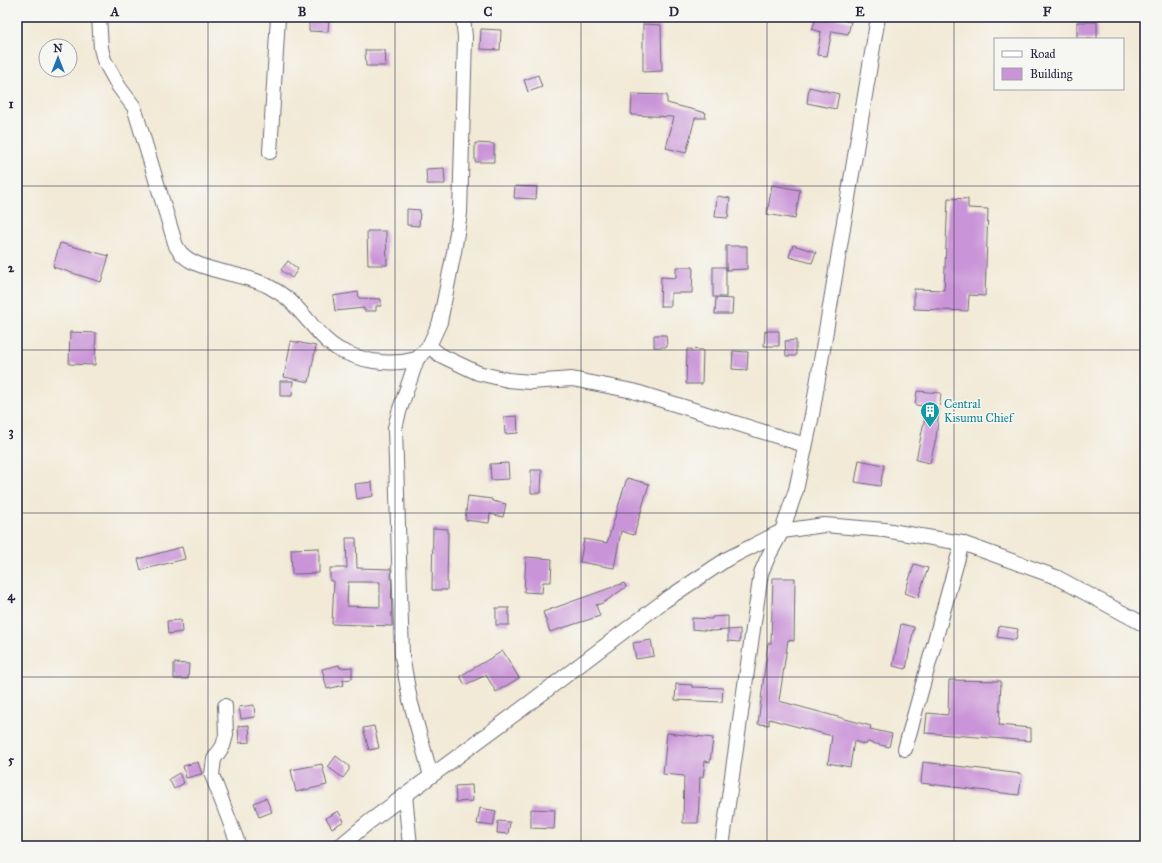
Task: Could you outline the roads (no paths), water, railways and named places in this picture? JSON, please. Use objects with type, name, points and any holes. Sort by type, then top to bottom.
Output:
[{"type":"street","points":[[99,17],[100,48],[104,60],[119,87],[134,107],[176,246],[183,256],[209,267],[253,278],[270,287],[294,304],[321,335],[336,348],[348,354],[365,360],[386,362],[403,363],[417,360]]},
{"type":"street","points":[[270,152],[278,17]]},
{"type":"street","points":[[431,776],[410,700],[401,648],[395,428],[417,360],[429,346],[440,322],[460,213],[465,37],[463,17]]},
{"type":"street","points":[[722,846],[761,573],[782,531],[796,490],[806,445],[847,210],[878,17]]},
{"type":"street","points":[[429,346],[440,355],[478,373],[508,380],[531,382],[572,379],[633,391],[806,445]]},
{"type":"street","points":[[340,846],[405,795],[577,668],[664,600],[728,559],[782,531],[824,525],[885,530],[962,543],[1056,577],[1145,625]]},
{"type":"street","points":[[905,749],[962,543]]},
{"type":"street","points":[[225,706],[226,735],[224,746],[214,759],[212,775],[239,846]]},
{"type":"street","points":[[405,795],[410,846]]},
{"type":"place","name":"Central Kisumu Chief","points":[[930,428]]}]
